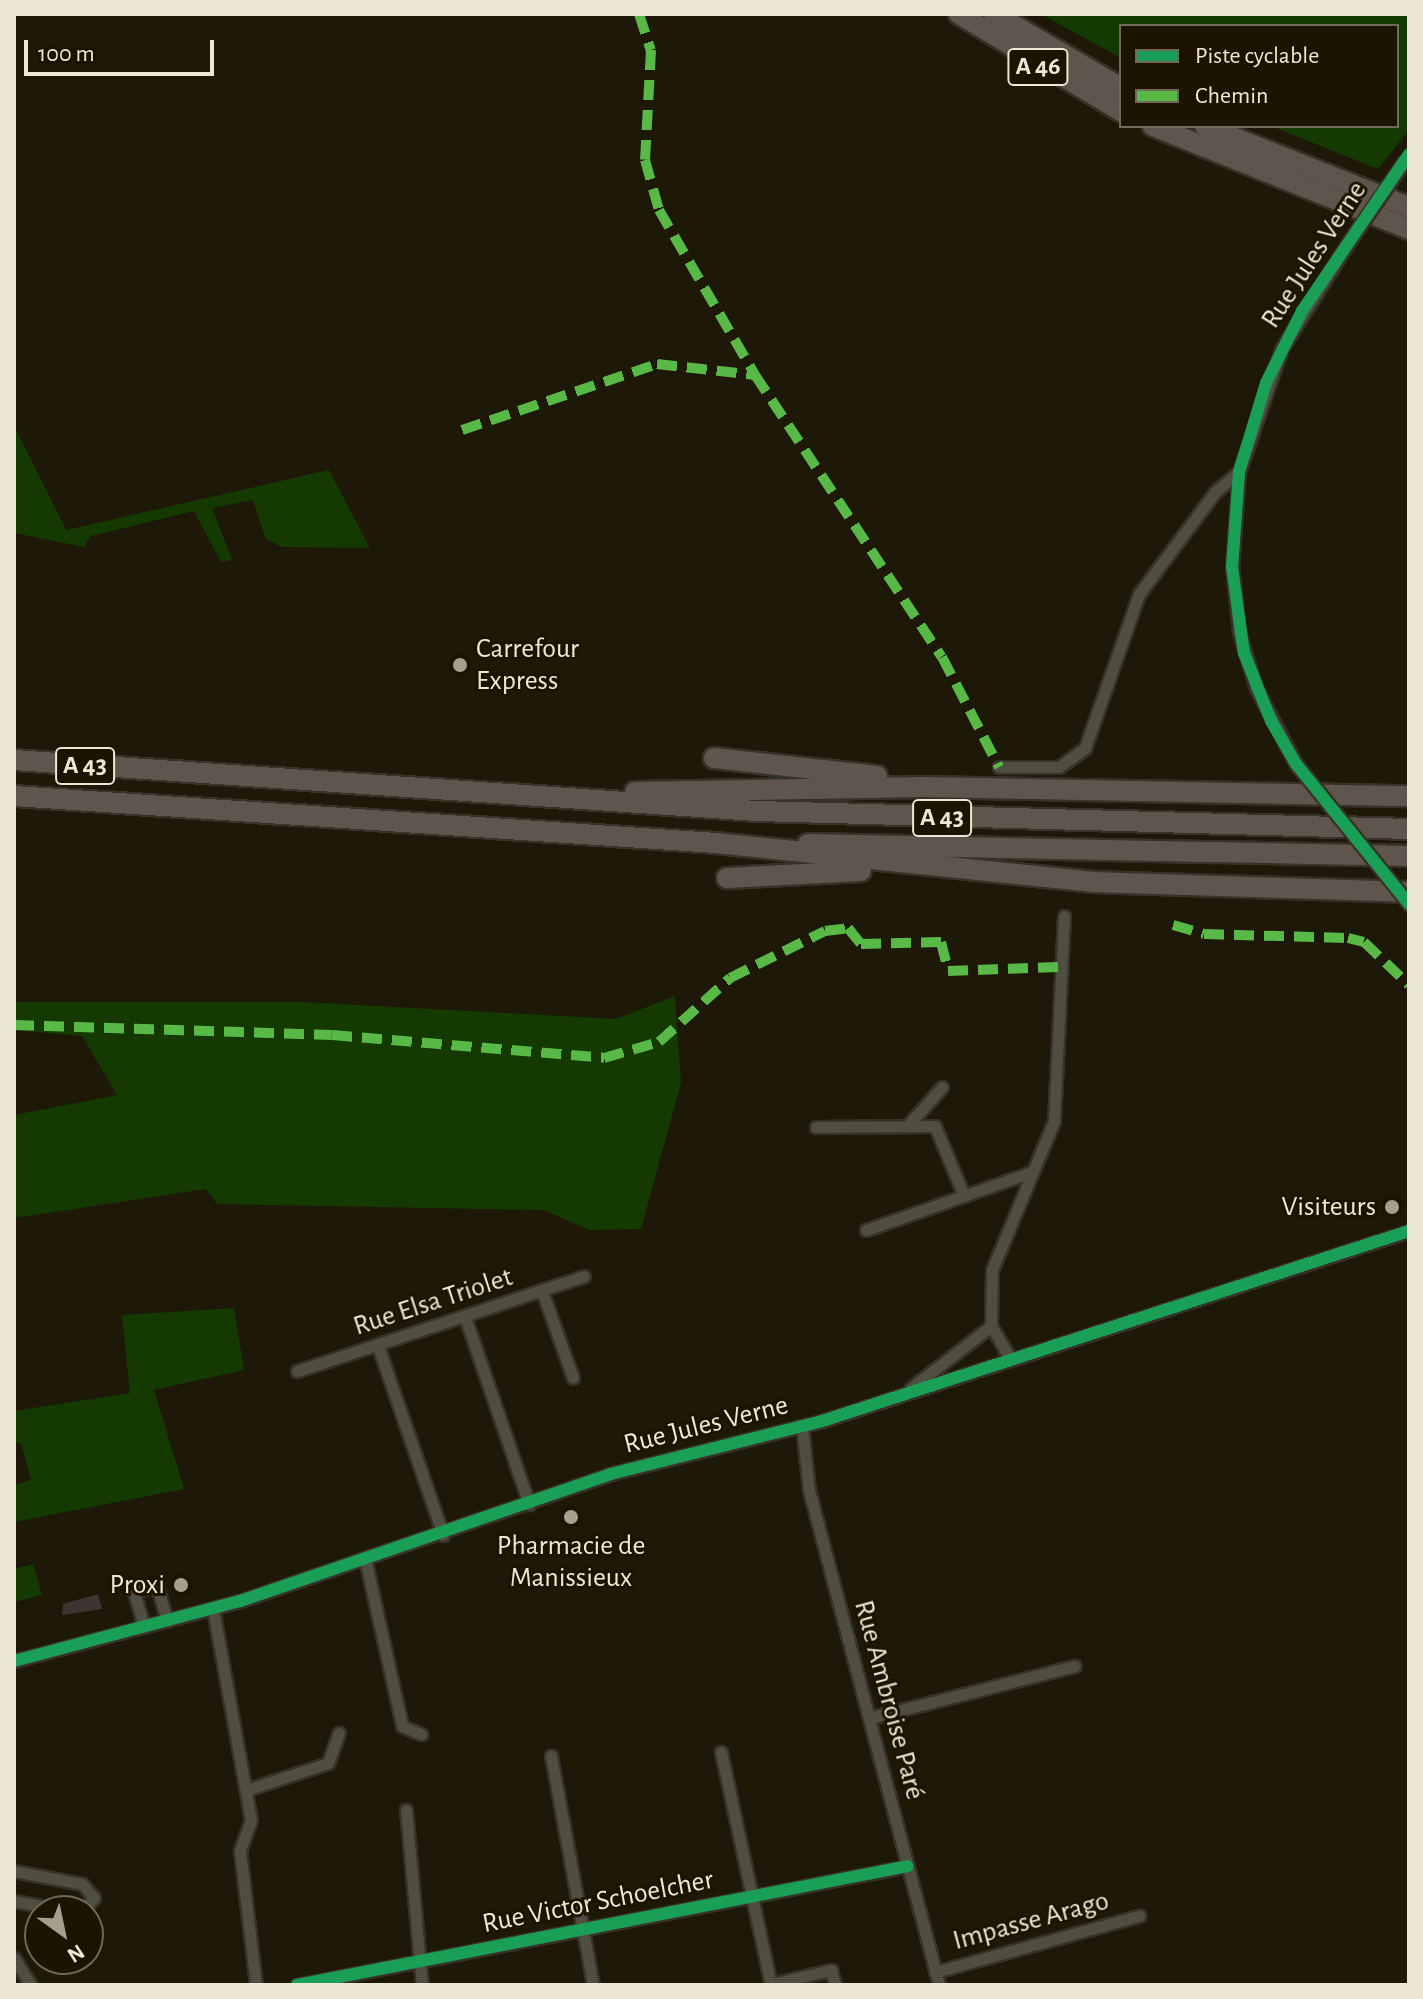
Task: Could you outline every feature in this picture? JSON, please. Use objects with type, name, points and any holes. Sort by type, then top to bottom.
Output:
[{"type":"highway","name":"A 46","points":[[959,14],[1119,110]]},
{"type":"highway","name":"A 46","points":[[994,14],[1119,87]]},
{"type":"highway","points":[[1158,128],[1409,229]]},
{"type":"highway","points":[[1210,128],[1409,207]]},
{"type":"highway","points":[[1318,194],[1409,238]]},
{"type":"highway","points":[[714,758],[984,788]]},
{"type":"highway","name":"A 43","points":[[14,760],[475,793],[872,816],[1409,829]]},
{"type":"highway","points":[[475,793],[984,788],[1409,796]]},
{"type":"highway","name":"A 43","points":[[14,796],[716,843],[1409,856]]},
{"type":"highway","points":[[716,843],[937,869],[1194,887],[1409,892]]},
{"type":"highway","points":[[727,878],[937,869]]},
{"type":"street","name":"Rue Jules Verne","points":[[1406,158],[1282,348],[1239,472],[1232,567],[1239,632],[1256,688],[1296,764],[1409,904]]},
{"type":"street","points":[[999,767],[1059,767],[1085,748],[1139,594],[1215,492],[1239,472]]},
{"type":"street","points":[[1008,1355],[991,1326],[992,1270],[1057,1102],[1064,916]]},
{"type":"street","points":[[910,1123],[942,1087]]},
{"type":"street","points":[[816,1127],[910,1123],[942,1134],[964,1196]]},
{"type":"street","points":[[866,1230],[1032,1172]]},
{"type":"street","name":"Rue Jules Verne","points":[[14,1661],[213,1609],[366,1563],[610,1474],[802,1426],[1008,1355],[1409,1231]]},
{"type":"street","name":"Rue Elsa Triolet","points":[[297,1371],[584,1276]]},
{"type":"street","points":[[542,1291],[573,1378]]},
{"type":"street","points":[[465,1317],[529,1504]]},
{"type":"street","points":[[911,1388],[991,1326]]},
{"type":"street","points":[[378,1346],[443,1535]]},
{"type":"street","name":"Rue Ambroise Paré","points":[[802,1426],[809,1490],[939,1985]]},
{"type":"street","points":[[366,1563],[402,1726],[421,1734]]},
{"type":"street","points":[[144,1627],[134,1592],[157,1586],[167,1621]]},
{"type":"street","points":[[213,1609],[251,1820],[240,1851],[256,1985]]},
{"type":"street","points":[[869,1718],[1075,1666]]},
{"type":"street","points":[[246,1790],[328,1763],[339,1733]]},
{"type":"street","name":"Rue Victor Schoelcher","points":[[721,1752],[753,1897]]},
{"type":"street","points":[[551,1756],[593,1985]]},
{"type":"street","points":[[406,1810],[422,1985]]},
{"type":"street","name":"Rue Victor Schoelcher","points":[[297,1985],[908,1866]]},
{"type":"street","points":[[14,1871],[82,1884],[91,1895]]},
{"type":"street","points":[[753,1897],[771,1985],[831,1970],[835,1985]]},
{"type":"street","name":"Impasse Arago","points":[[935,1972],[1139,1916]]},
{"type":"street","points":[[14,1958],[31,1985]]},
{"type":"green space","points":[[1041,14],[1409,14],[1409,130],[1378,169],[1276,128],[1399,128],[1399,24],[1119,24],[1119,57]]},
{"type":"green space","points":[[14,426],[66,530],[329,470],[370,548],[282,547],[266,539],[253,500],[212,508],[232,560],[221,562],[194,511],[91,536],[84,547],[14,533]]},
{"type":"green space","points":[[675,996],[681,1083],[641,1229],[589,1230],[544,1210],[217,1204],[206,1189],[14,1218],[14,1115],[117,1095],[82,1036],[14,1030],[14,1002],[304,1002],[616,1019]]},
{"type":"green space","points":[[234,1308],[244,1370],[154,1390],[184,1489],[14,1522],[14,1485],[31,1480],[21,1443],[14,1443],[14,1411],[130,1393],[122,1315]]},
{"type":"green space","points":[[33,1564],[42,1595],[14,1602],[14,1569]]},
{"type":"building","points":[[98,1594],[102,1609],[62,1615],[63,1604]]},
{"type":"marked path","points":[[639,14],[651,50],[645,160],[659,210],[755,375],[942,657],[999,767]]},
{"type":"marked path","points":[[462,430],[657,364],[755,375]]},
{"type":"marked path","points":[[1173,925],[1204,934],[1348,938],[1364,942],[1409,985]]},
{"type":"marked path","points":[[14,1025],[332,1035],[604,1058],[659,1042],[730,978],[825,931],[848,928],[861,944],[941,942],[948,971],[1058,967]]},
{"type":"cycle path","points":[[1409,154],[1302,311],[1266,383],[1239,472],[1232,567],[1244,653],[1271,721],[1296,764],[1409,904]]},
{"type":"cycle path","points":[[14,1661],[240,1601],[610,1474],[822,1421],[1409,1231]]},
{"type":"cycle path","points":[[297,1985],[908,1866]]},
{"type":"place","name":"Carrefour Express","points":[[460,665]]},
{"type":"place","name":"Visiteurs","points":[[1392,1207]]},
{"type":"place","name":"Pharmacie de Manissieux","points":[[571,1517]]},
{"type":"place","name":"Proxi","points":[[181,1585]]}]
